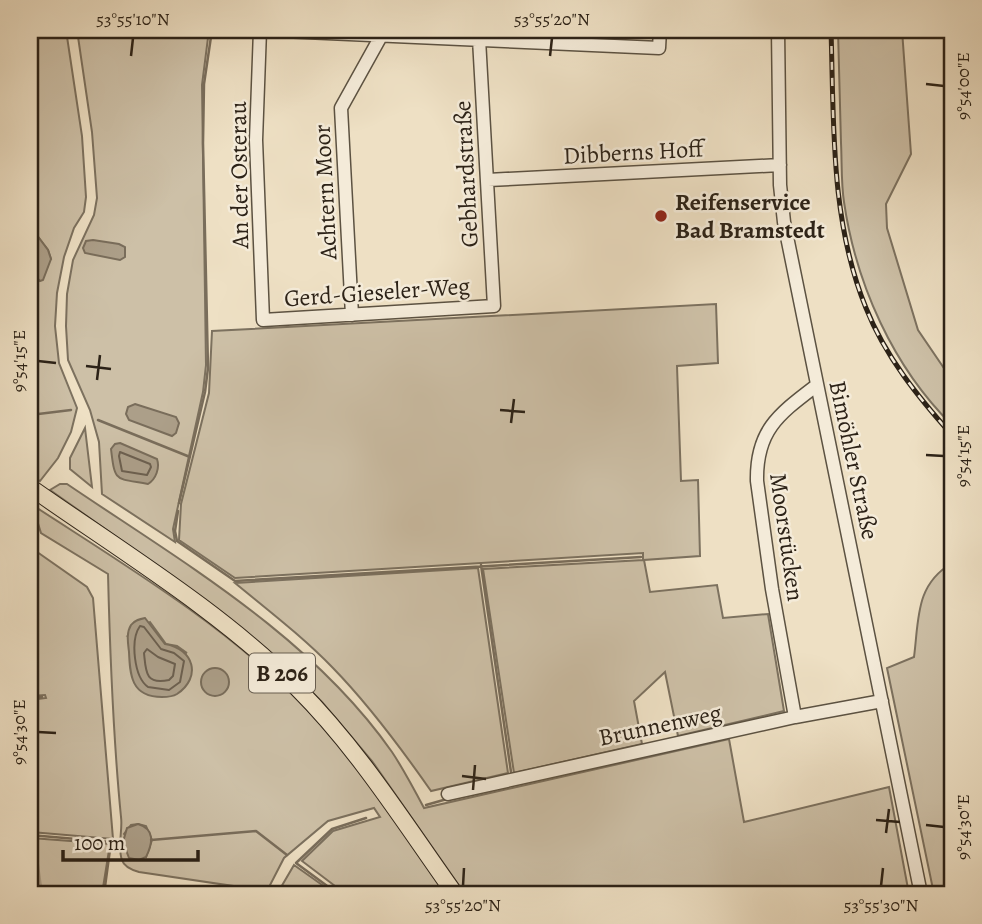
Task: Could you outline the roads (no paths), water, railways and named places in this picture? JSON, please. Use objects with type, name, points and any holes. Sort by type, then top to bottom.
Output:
[{"type":"main road","name":"B 206","points":[[30,487],[219,620],[298,688],[361,761],[455,894]]},
{"type":"street","points":[[261,30],[381,33],[659,48],[660,30]]},
{"type":"street","name":"An der Osterau","points":[[261,30],[256,140],[263,320]]},
{"type":"street","points":[[567,30],[567,45]]},
{"type":"street","name":"Bimöhler Straße","points":[[778,30],[780,165],[784,222],[921,894]]},
{"type":"street","name":"Achtern Moor","points":[[352,315],[341,108],[381,33]]},
{"type":"street","name":"Gebhardstraße","points":[[479,39],[495,306]]},
{"type":"street","name":"Dibberns Hoff","points":[[488,180],[780,165]]},
{"type":"street","name":"Gerd-Gieseler-Weg","points":[[263,320],[495,306]]},
{"type":"street","name":"Moorstücken","points":[[795,717],[772,589],[756,463],[760,444],[770,426],[817,385]]},
{"type":"street","name":"Brunnenweg","points":[[448,794],[795,717],[882,701]]},
{"type":"water","points":[[30,226],[48,250],[51,259],[43,280],[40,281],[30,271]]},
{"type":"water","points":[[86,241],[125,247],[125,257],[120,260],[85,253],[83,248]]},
{"type":"water","points":[[135,404],[176,417],[179,423],[176,433],[172,436],[129,420],[126,414],[128,407]]},
{"type":"water","points":[[120,443],[157,459],[157,473],[148,484],[123,479],[116,473],[111,449]]},
{"type":"water","points":[[145,618],[165,644],[183,652],[191,664],[190,680],[173,696],[152,696],[138,689],[134,683],[130,669],[128,631],[134,622]]},
{"type":"water","points":[[215,668],[225,672],[229,682],[225,692],[215,696],[205,692],[201,682],[205,672]]},
{"type":"water","points":[[138,824],[147,829],[151,837],[146,857],[139,860],[129,858],[123,842],[127,828]]},
{"type":"waterway","points":[[179,503],[205,392],[208,368],[203,143],[204,84],[212,30]]},
{"type":"waterway","points":[[30,415],[71,410]]},
{"type":"waterway","points":[[98,420],[190,457]]},
{"type":"waterway","points":[[178,511],[175,531],[177,541],[235,581],[641,557]]},
{"type":"waterway","points":[[481,565],[511,772]]},
{"type":"waterway","points":[[30,698],[42,697]]},
{"type":"waterway","points":[[426,805],[447,799]]},
{"type":"waterway","points":[[335,894],[296,863],[332,829],[366,818]]},
{"type":"waterway","points":[[151,840],[256,831],[287,855]]},
{"type":"waterway","points":[[30,835],[111,842],[104,894]]},
{"type":"waterway","points":[[30,857],[35,894]]},
{"type":"railway","points":[[831,30],[836,171],[854,275],[883,343],[915,391],[952,435]]},
{"type":"place","name":"Reifenservice Bad Bramstedt","points":[[661,216]]}]
